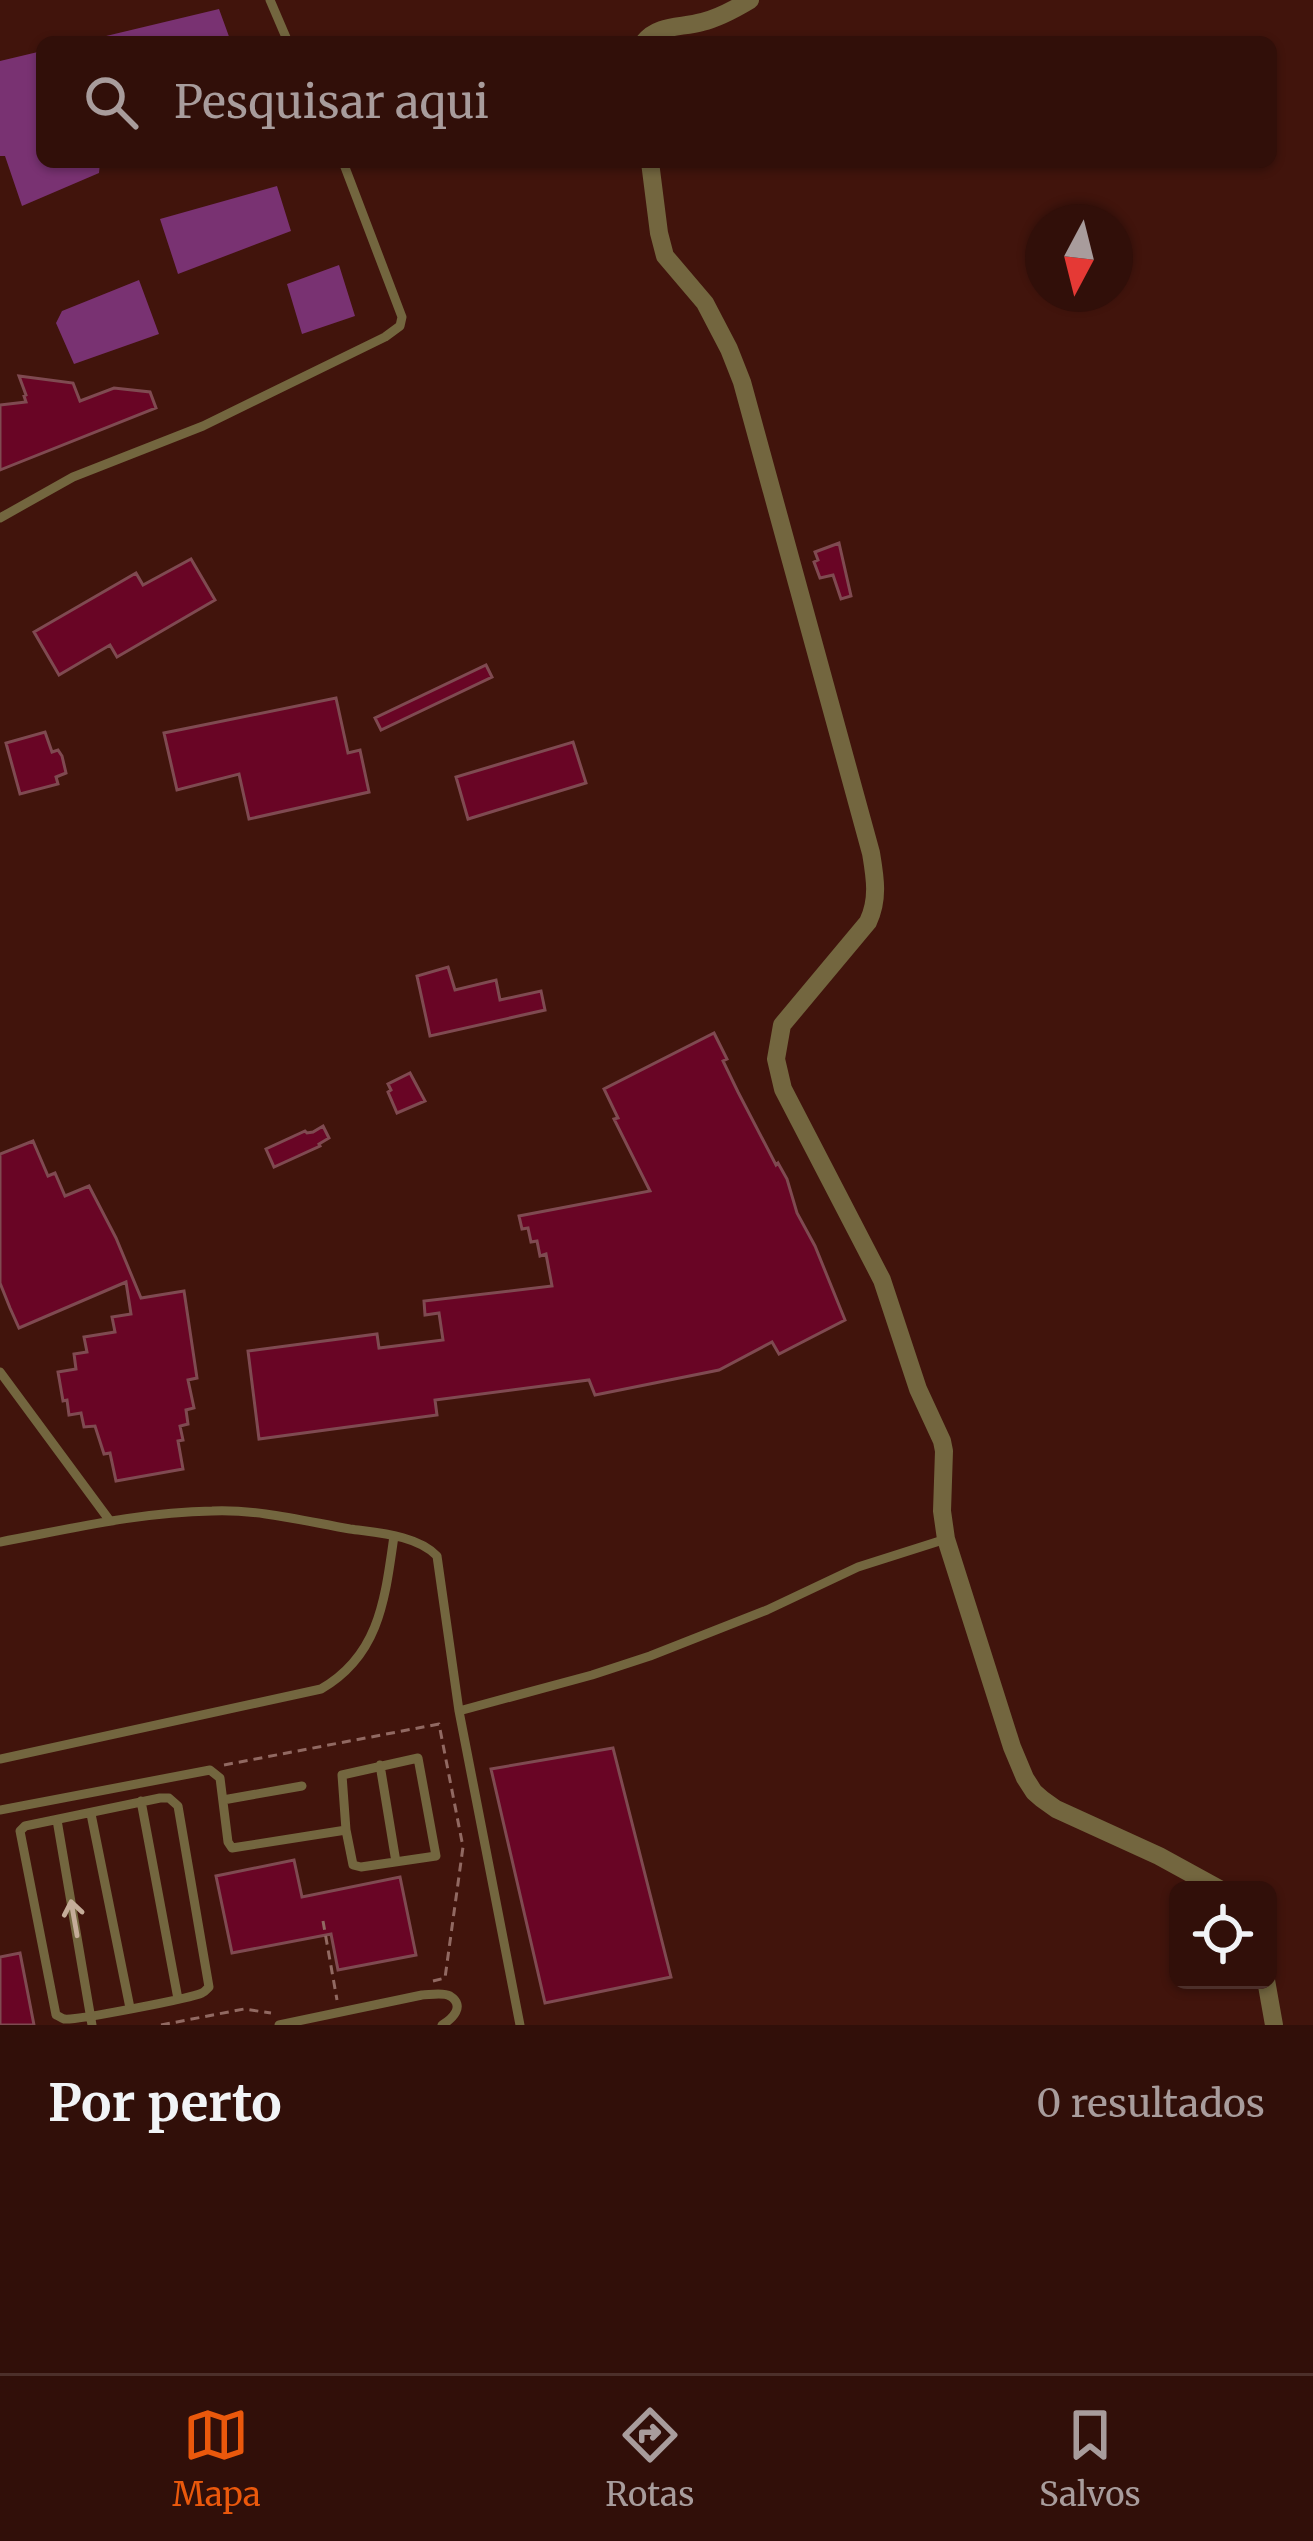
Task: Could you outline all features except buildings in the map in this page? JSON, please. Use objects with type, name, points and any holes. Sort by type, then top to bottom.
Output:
[{"type":"street","points":[[649,36],[703,22],[750,0]]},
{"type":"street","points":[[651,168],[665,256],[705,303],[742,382],[871,853],[876,901],[868,922],[787,1016],[779,1036],[776,1059],[783,1089],[882,1280],[918,1389],[941,1441],[946,1539],[1012,1747],[1034,1792],[1056,1808],[1205,1881]]},
{"type":"street","points":[[1268,1989],[1274,2025]]},
{"type":"lane","points":[[270,0],[285,36]]},
{"type":"lane","points":[[0,518],[73,477],[203,426],[400,326],[402,317],[346,168]]},
{"type":"lane","points":[[0,1372],[110,1521]]},
{"type":"lane","points":[[0,1542],[110,1521],[210,1510],[245,1511],[394,1536],[428,1547],[437,1556],[459,1711],[520,2025]]},
{"type":"lane","points":[[0,1759],[321,1689],[355,1662],[382,1613],[394,1536]]},
{"type":"lane","points":[[459,1711],[650,1657],[858,1567],[946,1539]]},
{"type":"lane","points":[[419,1760],[434,1857],[353,1865],[342,1775],[380,1765],[419,1760]]},
{"type":"lane","points":[[380,1765],[396,1862]]},
{"type":"lane","points":[[0,1810],[210,1770],[220,1778],[232,1848],[346,1830]]},
{"type":"lane","points":[[223,1800],[302,1786]]},
{"type":"lane","points":[[170,1798],[178,1806],[209,1980],[206,1992],[91,2020],[65,2019],[56,2014],[22,1828],[141,1802],[170,1798]]},
{"type":"lane","points":[[141,1802],[178,1999]]},
{"type":"lane","points":[[91,1814],[130,2008]]},
{"type":"lane","points":[[57,1820],[91,2020]]},
{"type":"lane","points":[[281,2019],[437,1994],[450,1996],[457,2010],[442,2025]]},
{"type":"path","points":[[208,1768],[439,1724],[464,1847],[445,1978],[424,1983]]},
{"type":"path","points":[[323,1921],[340,2013]]},
{"type":"path","points":[[161,2025],[244,2009],[281,2019]]},
{"type":"shaded area","points":[[219,9],[229,36],[106,36]]},
{"type":"shaded area","points":[[36,52],[36,168],[99,168],[99,173],[22,206],[5,156],[0,156],[0,61]]},
{"type":"shaded area","points":[[277,186],[291,231],[178,274],[160,219]]},
{"type":"shaded area","points":[[339,265],[355,316],[302,334],[287,284]]},
{"type":"shaded area","points":[[139,280],[159,334],[74,364],[56,323],[62,311]]}]
